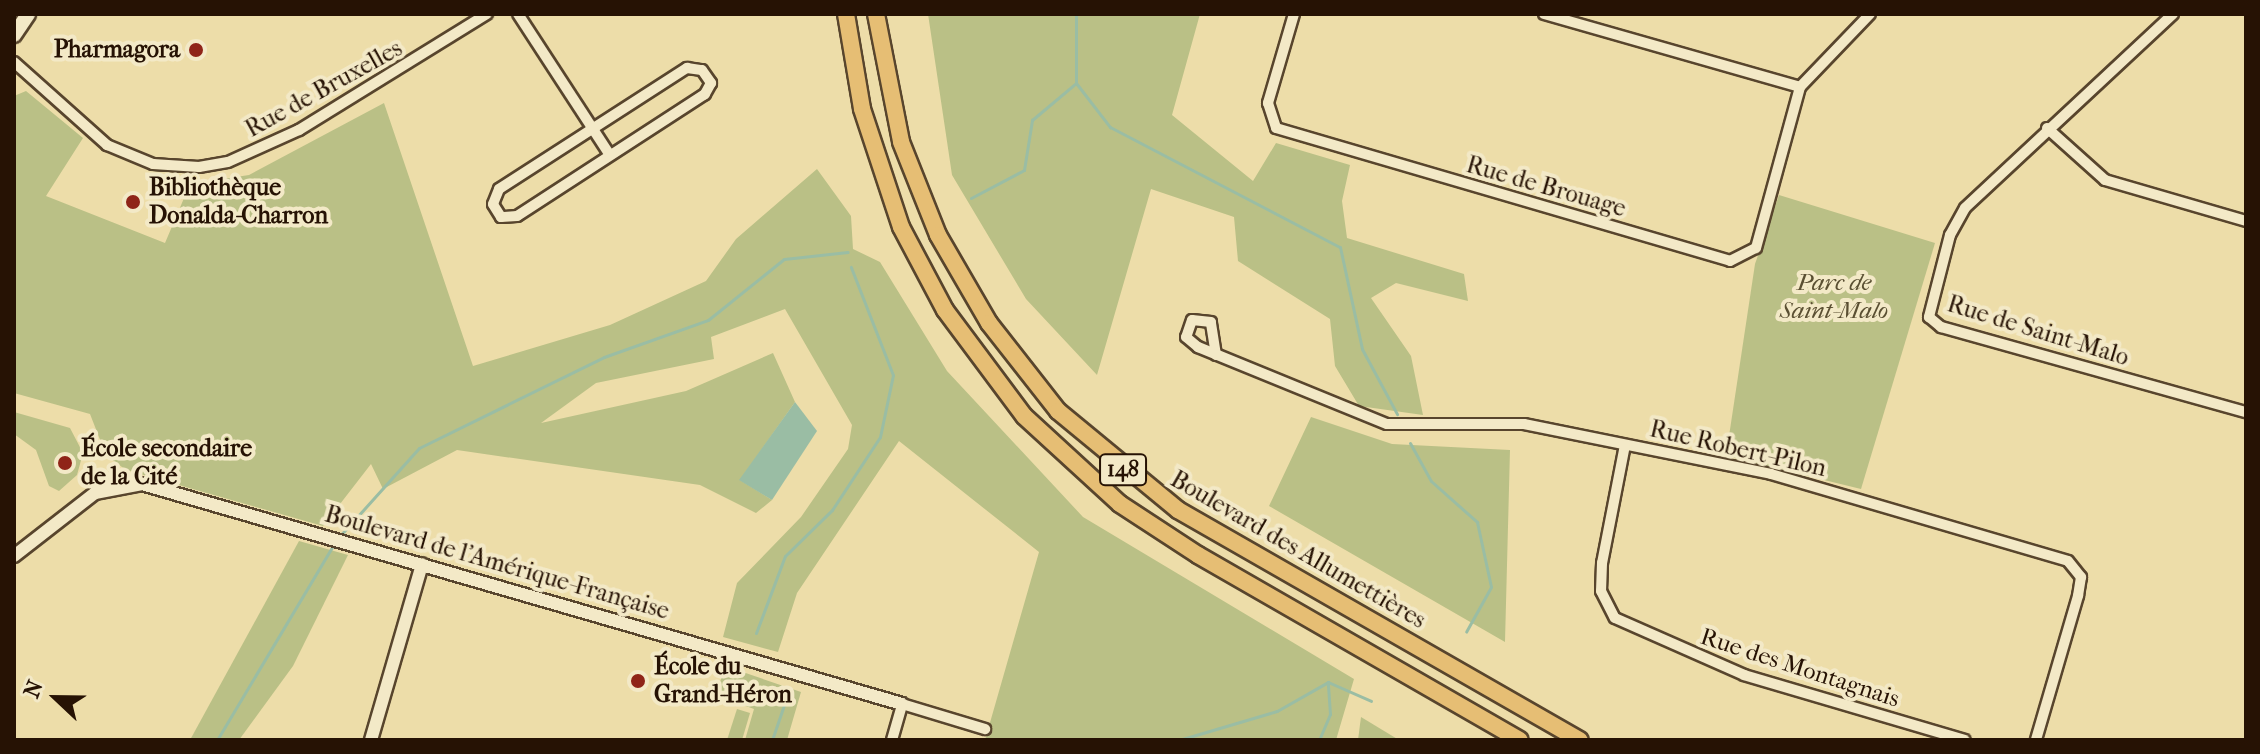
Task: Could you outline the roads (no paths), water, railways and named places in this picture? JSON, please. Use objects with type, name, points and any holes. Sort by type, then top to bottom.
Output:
[{"type":"highway","name":"148","points":[[846,14],[862,109],[901,227],[945,310],[1024,416],[1120,504],[1198,555],[1520,740]]},
{"type":"highway","name":"Boulevard des Allumettières","points":[[876,14],[901,142],[938,235],[989,323],[1058,411],[1178,510],[1580,740]]},
{"type":"main road","points":[[14,35],[28,14]]},
{"type":"street","name":"Rue de Bruxelles","points":[[14,62],[107,145],[153,164],[199,167],[228,162],[299,130],[487,14]]},
{"type":"street","points":[[518,14],[610,155]]},
{"type":"street","name":"Rue de Brouage","points":[[1294,14],[1268,103],[1276,128],[1730,261],[1756,248],[1800,87],[1870,14]]},
{"type":"street","points":[[1544,14],[1800,87]]},
{"type":"street","name":"Rue de Saint-Malo","points":[[2173,14],[2047,128],[1957,220],[1928,308],[1933,323],[2246,412]]},
{"type":"street","points":[[687,68],[702,70],[711,83],[705,94],[517,216],[501,217],[493,204],[499,189],[593,128],[687,68]]},
{"type":"street","points":[[2047,128],[2105,180],[2246,221]]},
{"type":"street","name":"Rue Robert-Pilon","points":[[1216,355],[1396,427],[1524,424],[1784,478],[2068,561],[2081,577],[2078,596],[2036,740]]},
{"type":"street","name":"Rue des Montagnais","points":[[1625,445],[1602,563],[1601,591],[1615,618],[1744,675],[1965,740]]},
{"type":"street","name":"Boulevard de l'Amérique-Française","points":[[14,556],[95,493],[131,483],[422,564],[985,729]]},
{"type":"street","points":[[371,740],[422,564]]},
{"type":"street","points":[[892,740],[902,704]]},
{"type":"waterway","points":[[971,198],[1024,170],[1032,120],[1076,83],[1076,14]]},
{"type":"waterway","points":[[1076,83],[1110,127],[1340,247],[1362,349],[1397,414]]},
{"type":"waterway","points":[[338,538],[419,448],[604,357],[708,320],[784,259],[848,252]]},
{"type":"waterway","points":[[756,633],[785,556],[832,510],[880,437],[893,375],[851,267]]},
{"type":"waterway","points":[[1410,443],[1431,481],[1477,522],[1491,587],[1466,632]]},
{"type":"waterway","points":[[217,740],[334,544]]},
{"type":"waterway","points":[[1179,740],[1277,711],[1328,682],[1371,701]]},
{"type":"waterway","points":[[1319,740],[1330,714],[1328,682]]},
{"type":"waterway","points":[[742,686],[786,699],[772,740]]},
{"type":"place","name":"Pharmagora","points":[[196,50]]},
{"type":"place","name":"Bibliothèque Donalda-Charron","points":[[133,202]]},
{"type":"place","name":"École secondaire de la Cité","points":[[65,463]]},
{"type":"place","name":"École du Grand-Héron","points":[[638,681]]},
{"type":"park label","name":"Parc de Saint-Malo","points":[[1834,297]]}]
